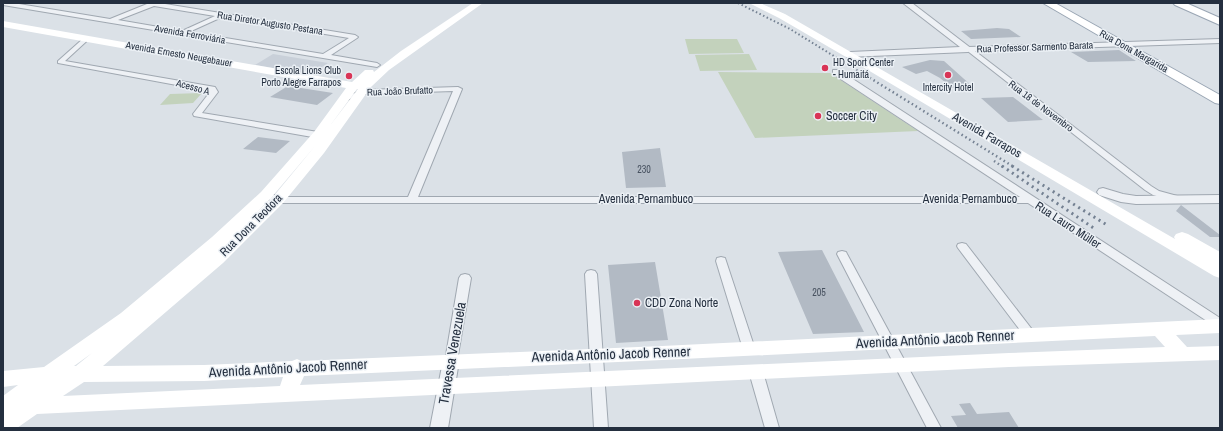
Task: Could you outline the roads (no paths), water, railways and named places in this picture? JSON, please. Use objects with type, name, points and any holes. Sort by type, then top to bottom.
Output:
[{"type":"main road","name":"Avenida Farrapos","points":[[753,3],[782,16],[850,55],[1220,272]]},
{"type":"main road","name":"Avenida Farrapos","points":[[767,3],[793,14],[865,54],[1220,259]]},
{"type":"main road","name":"Rua Dona Margarida","points":[[1048,3],[1220,100]]},
{"type":"main road","points":[[1178,3],[1220,22]]},
{"type":"main road","points":[[1189,3],[1220,17]]},
{"type":"main road","name":"Rua Dona Teodora","points":[[3,426],[79,375],[116,344],[173,289],[218,241],[272,197],[361,88],[376,65],[453,15],[473,4]]},
{"type":"main road","name":"Rua Dona Teodora","points":[[272,197],[344,99],[361,88],[384,68],[473,4]]},
{"type":"main road","name":"Avenida Ernesto Neugebauer","points":[[3,24],[361,88]]},
{"type":"main road","name":"Rua Dona Teodora","points":[[3,406],[127,318],[173,289]]},
{"type":"main road","name":"Avenida Antônio Jacob Renner","points":[[3,380],[50,374],[125,375],[204,373],[451,360],[662,353],[938,340],[1030,334],[1160,330],[1220,325]]},
{"type":"main road","points":[[1160,330],[1182,354]]},
{"type":"main road","points":[[995,337],[991,343],[992,348],[998,354],[1009,360]]},
{"type":"main road","points":[[938,340],[953,351],[955,357],[951,363]]},
{"type":"main road","points":[[116,344],[114,360],[116,366],[125,375]]},
{"type":"main road","points":[[662,353],[665,376]]},
{"type":"main road","name":"Avenida Antônio Jacob Renner","points":[[3,406],[190,399],[1009,360],[1220,353]]},
{"type":"main road","points":[[287,394],[297,367]]},
{"type":"main road","points":[[190,399],[204,373]]},
{"type":"street","name":"Avenida Ferroviária","points":[[3,3],[376,65]]},
{"type":"street","points":[[110,21],[151,3]]},
{"type":"street","name":"Rua Diretor Augusto Pestana","points":[[151,3],[355,37],[323,56]]},
{"type":"street","name":"Rua 18 de Novembro","points":[[907,3],[1148,188],[1162,195],[1180,200]]},
{"type":"street","points":[[182,33],[221,15]]},
{"type":"street","name":"Acesso A","points":[[87,38],[60,62],[212,89],[214,92],[198,114],[318,135]]},
{"type":"street","name":"Rua Professor Sarmento Barata","points":[[850,55],[968,49],[1220,41]]},
{"type":"street","name":"Rua Lauro Müller","points":[[836,72],[1028,200],[1220,325]]},
{"type":"street","name":"Rua João Brufatto","points":[[361,88],[458,89],[412,199]]},
{"type":"street","points":[[1103,192],[1121,198],[1136,200],[1220,199]]},
{"type":"street","name":"Avenida Pernambuco","points":[[272,197],[412,199],[1028,200]]},
{"type":"street","points":[[962,246],[1030,334]]},
{"type":"street","points":[[842,254],[934,428]]},
{"type":"street","points":[[721,261],[749,349]]},
{"type":"street","points":[[592,274],[601,428]]},
{"type":"street","name":"Travessa Venezuela","points":[[439,428],[465,278]]},
{"type":"street","points":[[756,372],[772,428]]},
{"type":"railway","points":[[738,3],[790,29],[863,74]]},
{"type":"railway","points":[[862,73],[1014,167]]},
{"type":"railway","points":[[994,161],[1003,167]]},
{"type":"railway","points":[[1002,166],[1095,229]]},
{"type":"railway","points":[[1012,166],[1107,225]]},
{"type":"place","name":"HD Sport Center - Humaitá","points":[[825,68]]},
{"type":"place","name":"Intercity Hotel","points":[[948,75]]},
{"type":"place","name":"Escola Lions Club Porto Alegre Farrapos","points":[[349,76]]},
{"type":"place","name":"Soccer City","points":[[818,116]]},
{"type":"place","name":"CDD Zona Norte","points":[[637,303]]}]
